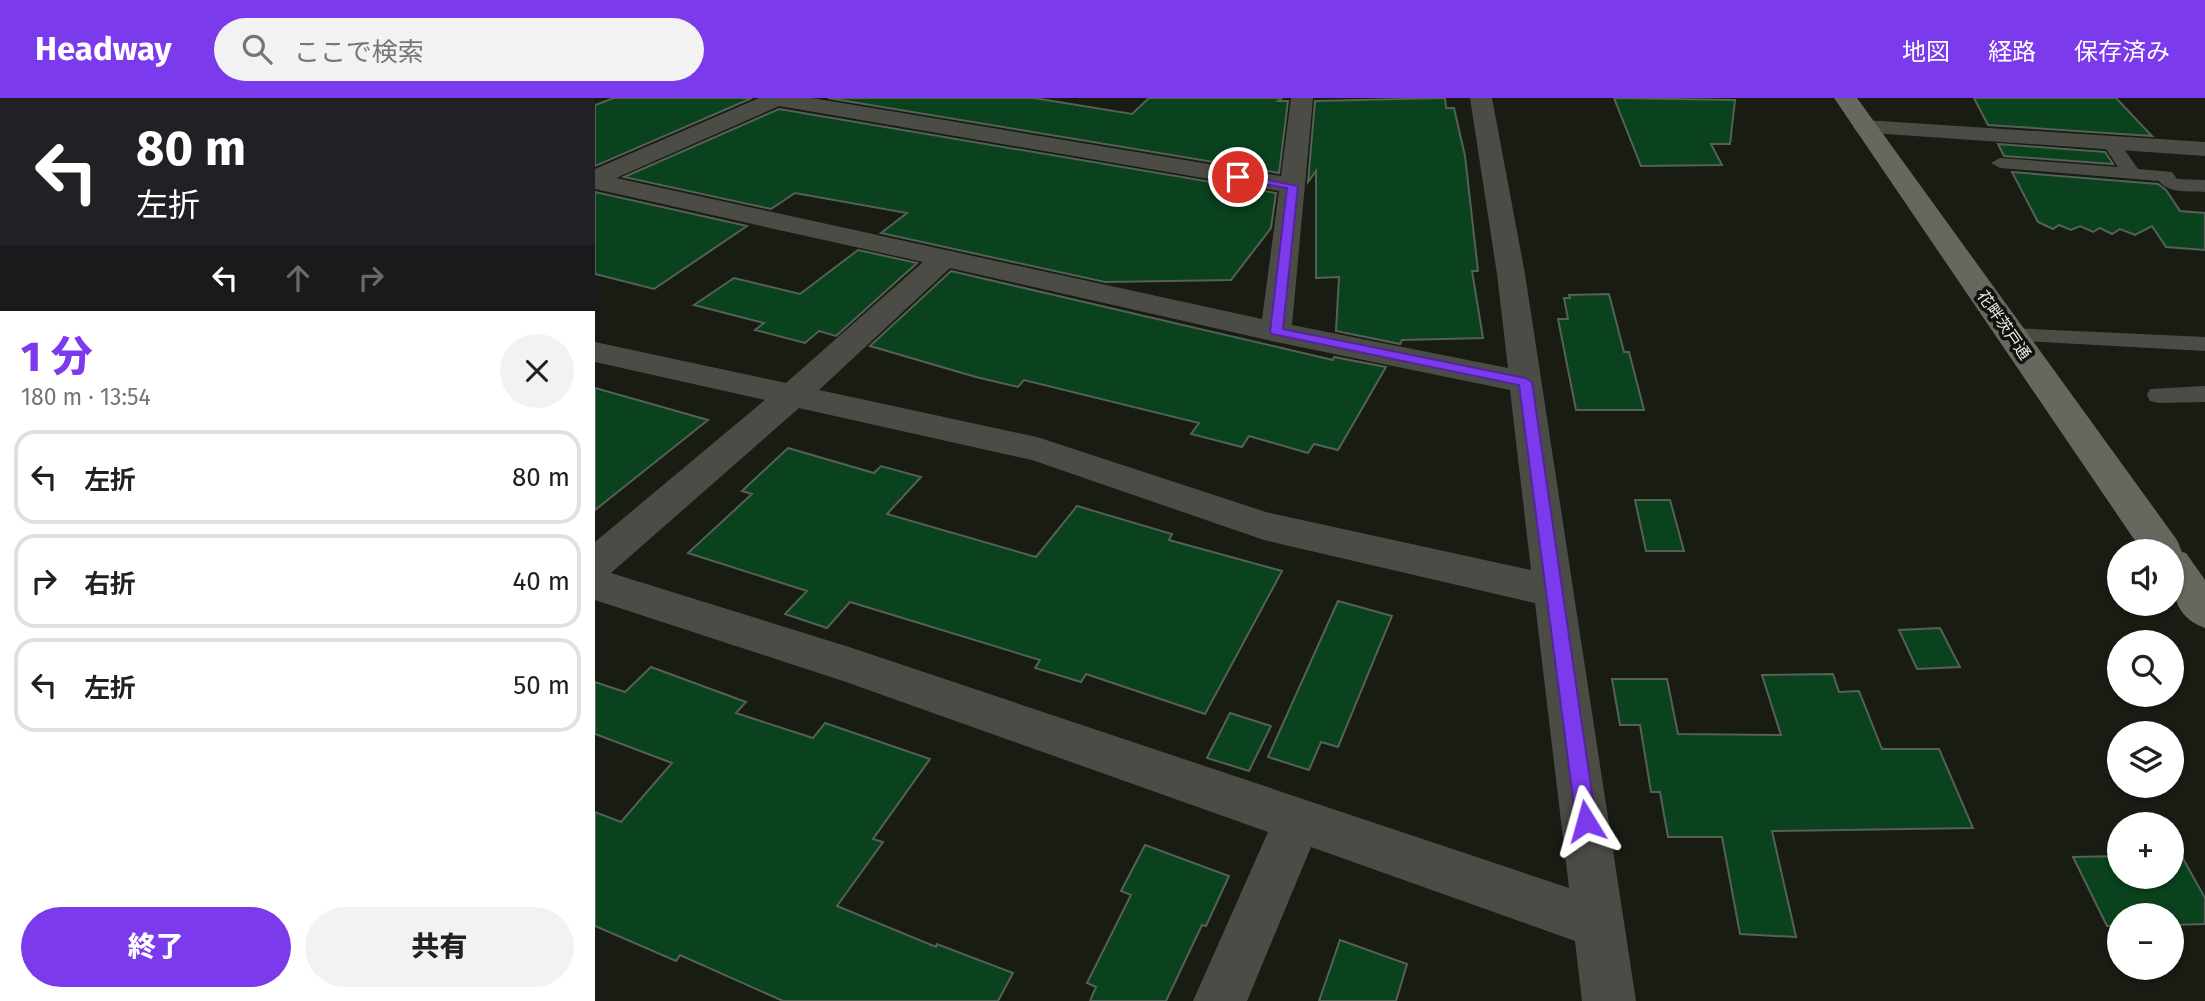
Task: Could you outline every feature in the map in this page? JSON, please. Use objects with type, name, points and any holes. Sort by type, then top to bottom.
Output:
[{"type":"main road","name":"花畔茨戸通","points":[[1845,98],[2155,539]]},
{"type":"main road","points":[[2184,581],[2205,611]]},
{"type":"street","points":[[595,180],[778,98],[1292,186]]},
{"type":"street","points":[[1276,332],[1302,98]]},
{"type":"street","points":[[1481,98],[1511,274],[1609,1001]]},
{"type":"street","points":[[1865,127],[2205,149]]},
{"type":"street","points":[[595,180],[1276,332],[1525,382]]},
{"type":"street","points":[[595,564],[794,394],[945,258]]},
{"type":"street","points":[[595,352],[1037,449],[1264,526],[1554,591]]},
{"type":"street","points":[[595,584],[846,664],[1600,924]]},
{"type":"street","points":[[1220,1001],[1298,820]]},
{"type":"lane","points":[[2111,143],[2132,174]]},
{"type":"lane","points":[[2000,163],[2165,176],[2171,184],[2205,186]]},
{"type":"lane","points":[[2011,335],[2205,344]]},
{"type":"lane","points":[[2159,395],[2205,394]]},
{"type":"building","points":[[614,98],[752,98],[595,166],[595,105]]},
{"type":"building","points":[[828,98],[1034,98],[1132,114],[1149,98],[1282,98],[1278,101],[1288,101],[1279,173]]},
{"type":"building","points":[[1445,98],[1446,108],[1454,108],[1465,156],[1478,271],[1472,271],[1483,338],[1402,340],[1400,344],[1336,331],[1339,277],[1316,278],[1316,171],[1308,182],[1315,101]]},
{"type":"building","points":[[1614,98],[1735,100],[1730,144],[1711,144],[1722,165],[1641,166]]},
{"type":"building","points":[[1974,98],[2116,98],[2152,136],[1988,125]]},
{"type":"building","points":[[779,109],[1276,193],[1271,228],[1231,280],[1105,282],[881,233],[907,213],[795,193],[771,209],[624,177]]},
{"type":"building","points":[[1998,144],[2105,152],[2113,164],[2004,156]]},
{"type":"building","points":[[2012,172],[2158,184],[2166,190],[2180,211],[2205,213],[2205,250],[2166,247],[2152,226],[2135,235],[2120,229],[2112,234],[2100,228],[2093,232],[2080,226],[2071,230],[2059,225],[2053,229],[2038,222]]},
{"type":"building","points":[[595,192],[747,226],[654,289],[595,274]]},
{"type":"building","points":[[858,250],[917,263],[836,336],[819,331],[805,343],[755,330],[764,323],[694,305],[734,278],[800,294]]},
{"type":"building","points":[[951,271],[1333,360],[1334,357],[1386,367],[1338,450],[1314,444],[1308,453],[1249,436],[1242,447],[1191,434],[1199,423],[1024,380],[1018,387],[870,346]]},
{"type":"building","points":[[1609,294],[1624,352],[1629,352],[1644,410],[1576,410],[1558,319],[1568,319],[1564,298],[1570,298],[1569,295]]},
{"type":"building","points":[[595,388],[708,420],[595,510]]},
{"type":"building","points":[[788,448],[874,473],[881,466],[921,477],[887,514],[1036,557],[1077,506],[1172,534],[1169,540],[1282,571],[1205,714],[1086,674],[1081,682],[1035,668],[1040,660],[850,602],[827,628],[785,614],[807,591],[688,553],[752,494],[742,491]]},
{"type":"building","points":[[1635,500],[1670,500],[1684,551],[1646,551]]},
{"type":"building","points":[[1338,601],[1392,616],[1338,747],[1321,742],[1309,770],[1268,757]]},
{"type":"building","points":[[1940,628],[1960,667],[1917,669],[1899,630]]},
{"type":"building","points":[[651,667],[746,702],[736,713],[813,738],[825,723],[930,759],[873,839],[883,842],[837,906],[936,947],[937,944],[1013,973],[998,1001],[783,1001],[680,955],[676,961],[595,926],[595,812],[621,822],[672,763],[595,734],[595,682],[625,692]]},
{"type":"building","points":[[1833,674],[1839,692],[1859,691],[1882,749],[1939,749],[1973,828],[1772,831],[1796,937],[1740,934],[1722,837],[1668,837],[1660,792],[1651,792],[1640,725],[1620,725],[1612,679],[1667,679],[1678,734],[1781,735],[1762,675]]},
{"type":"building","points":[[1230,713],[1271,726],[1249,771],[1207,758]]},
{"type":"building","points":[[1145,845],[1229,876],[1166,1001],[1090,1001],[1096,987],[1087,983],[1131,895],[1121,891]]},
{"type":"building","points":[[2107,856],[2107,889],[2184,889],[2184,860],[2205,898],[2205,924],[2184,925],[2184,903],[2107,903],[2107,926],[2073,857]]},
{"type":"building","points":[[1340,940],[1407,964],[1396,1001],[1319,1001]]},
{"type":"route","points":[[1238,177],[1292,186],[1276,332],[1525,382],[1586,821]]}]
